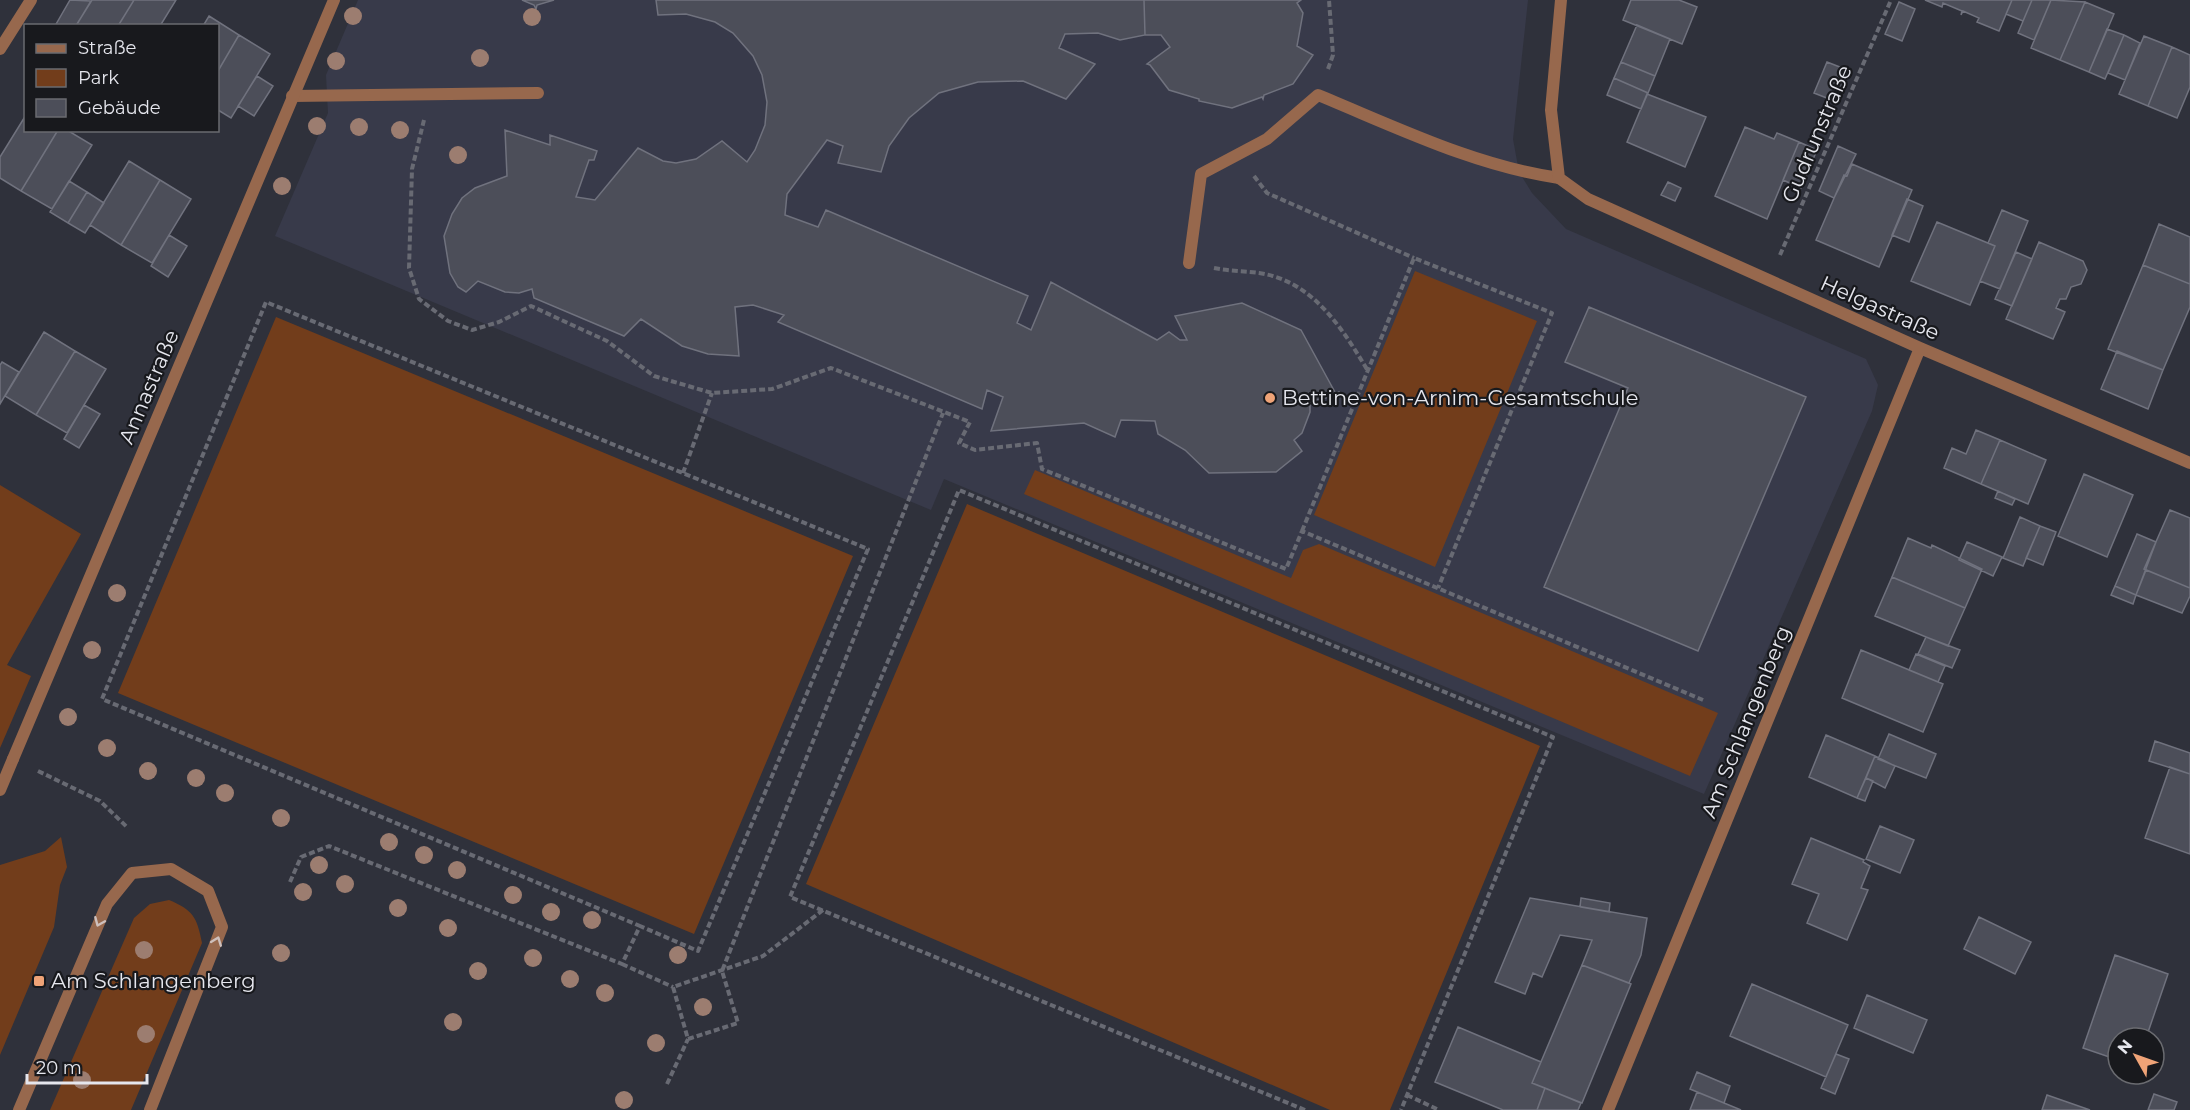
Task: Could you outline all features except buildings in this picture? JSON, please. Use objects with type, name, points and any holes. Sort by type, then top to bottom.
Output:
[{"type":"street","points":[[0,49],[31,0]]},
{"type":"street","name":"Annastraße","points":[[0,790],[334,0]]},
{"type":"street","points":[[1190,263],[1201,174],[1267,139],[1318,95],[1489,163],[1519,172],[1559,178],[1551,110],[1561,0]]},
{"type":"street","points":[[292,96],[538,93]]},
{"type":"street","name":"Helgastraße","points":[[1559,178],[1588,199],[1920,348],[2190,463]]},
{"type":"street","name":"Am Schlangenberg","points":[[1608,1110],[1920,348]]},
{"type":"street","points":[[18,1110],[106,904],[132,873],[171,869],[208,891],[222,927],[150,1110]]},
{"type":"path","points":[[1318,95],[1333,55],[1329,0]]},
{"type":"path","name":"Gudrunstraße","points":[[1770,280],[1891,0]]},
{"type":"path","points":[[430,93],[412,169],[409,268],[418,299],[448,321],[472,330],[499,322],[531,306],[607,341],[654,376],[712,393],[772,389],[831,368],[970,422],[959,443],[975,450],[1037,443],[1042,469],[1286,569],[1414,258]]},
{"type":"path","points":[[1238,155],[1267,193],[1414,258],[1552,313],[1438,588]]},
{"type":"path","points":[[1190,263],[1261,273],[1291,284],[1314,299],[1337,320],[1368,371]]},
{"type":"path","points":[[266,302],[868,549],[698,951],[640,926],[102,699],[266,302]]},
{"type":"path","points":[[682,473],[712,393]]},
{"type":"path","points":[[688,1039],[738,1023],[722,971],[942,413]]},
{"type":"path","points":[[1305,1110],[790,897],[959,490],[1553,737],[1401,1110]]},
{"type":"path","points":[[1302,531],[1703,700]]},
{"type":"path","points":[[13,759],[100,801],[128,828]]},
{"type":"path","points":[[290,882],[301,857],[329,846],[622,964],[672,987],[763,956],[823,910]]},
{"type":"path","points":[[622,964],[640,926]]},
{"type":"path","points":[[667,1084],[688,1039],[672,987]]},
{"type":"path","points":[[1407,1095],[1439,1110]]},
{"type":"shaded area","name":"Bettine-von-Arnim-Gesamtschule","points":[[358,0],[1528,0],[1513,139],[1519,172],[1532,193],[1566,229],[1866,359],[1878,385],[1872,411],[1704,794],[944,479],[931,510],[275,236],[328,113],[326,75]]},
{"type":"green space","points":[[1415,271],[1537,321],[1435,567],[1314,515]]},
{"type":"green space","points":[[276,317],[853,556],[694,934],[118,693]]},
{"type":"green space","points":[[1035,470],[1291,578],[1303,550],[1319,544],[1718,713],[1690,776],[1024,494]]},
{"type":"green space","points":[[0,485],[81,534],[7,665],[31,676],[0,748]]},
{"type":"green space","points":[[967,504],[1540,746],[1390,1110],[1330,1110],[806,884]]},
{"type":"green space","points":[[61,837],[67,867],[60,885],[54,927],[0,1055],[0,865],[45,851]]},
{"type":"green space","points":[[169,900],[184,907],[193,916],[202,943],[131,1110],[50,1110],[134,918],[150,904]]},
{"type":"place","name":"Bettine-von-Arnim-Gesamtschule","points":[[1270,398]]},
{"type":"place","name":"Am Schlangenberg","points":[[39,981]]}]
